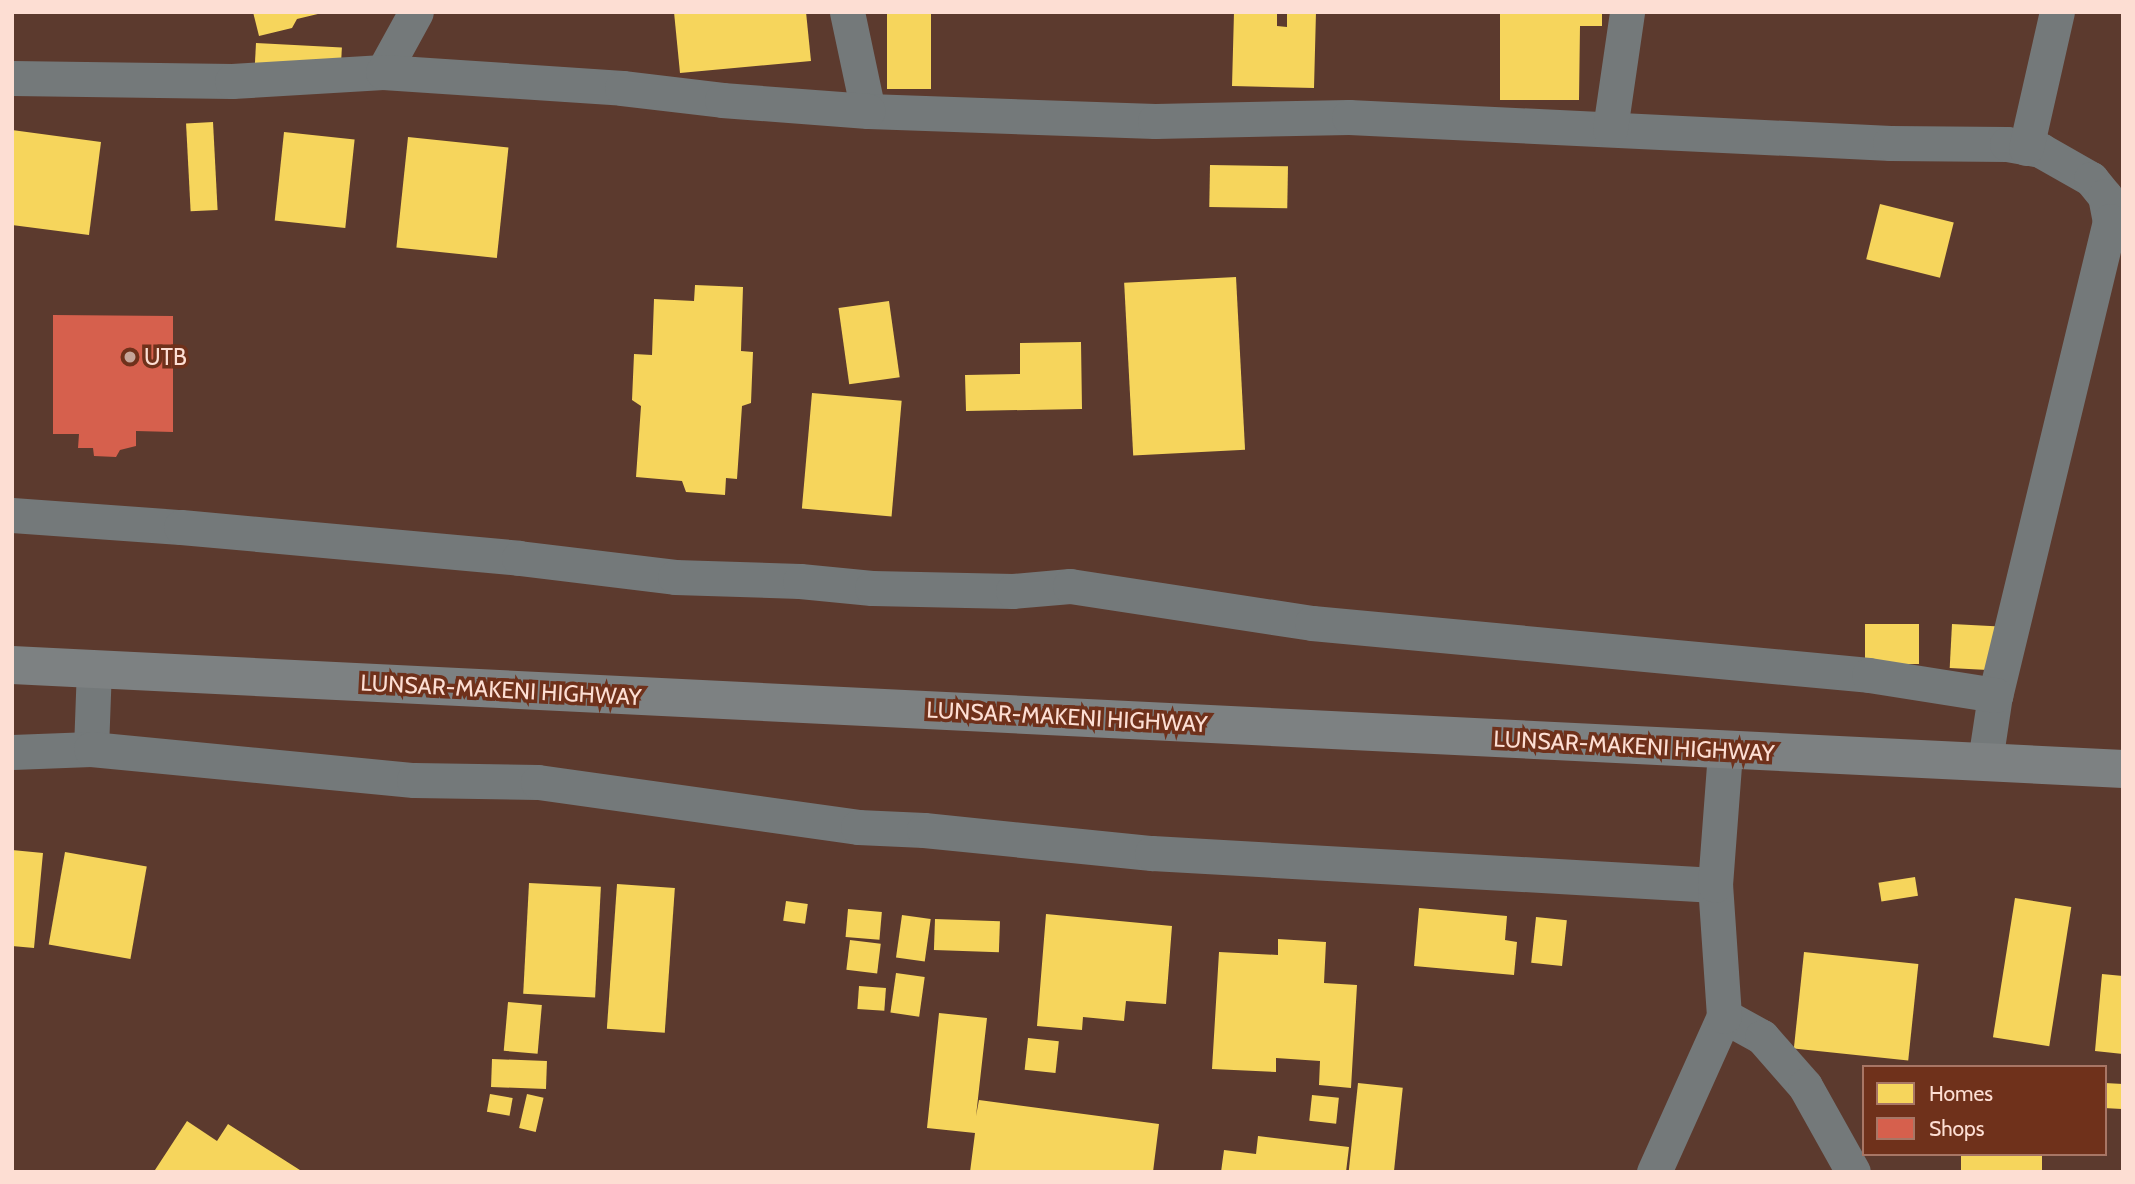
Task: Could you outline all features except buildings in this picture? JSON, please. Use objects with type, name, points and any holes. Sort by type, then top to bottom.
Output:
[{"type":"main road","name":"LUNSAR-MAKENI HIGHWAY","points":[[12,665],[2123,769]]},
{"type":"street","points":[[383,72],[416,12]]},
{"type":"street","points":[[846,12],[868,111]]},
{"type":"street","points":[[1610,129],[1627,12]]},
{"type":"street","points":[[2026,148],[2057,12]]},
{"type":"street","points":[[12,78],[232,81],[383,72],[622,88],[722,100],[868,111],[1155,121],[1349,117],[1890,143],[2007,144],[2040,150],[2091,179],[2105,196],[2110,221],[1995,695],[1985,761]]},
{"type":"street","points":[[12,515],[181,527],[519,558],[675,578],[800,580],[885,588],[1013,591],[1069,586],[1312,623],[1869,676],[1995,695]]},
{"type":"street","points":[[91,750],[94,669]]},
{"type":"street","points":[[12,752],[91,750],[414,780],[538,782],[858,827],[924,830],[1152,853],[1465,868],[1715,885]]},
{"type":"street","points":[[1654,1172],[1724,1016],[1715,885],[1725,751]]},
{"type":"street","points":[[1724,1016],[1762,1037],[1805,1086],[1853,1172]]},
{"type":"place","name":"UTB","points":[[130,357]]}]
